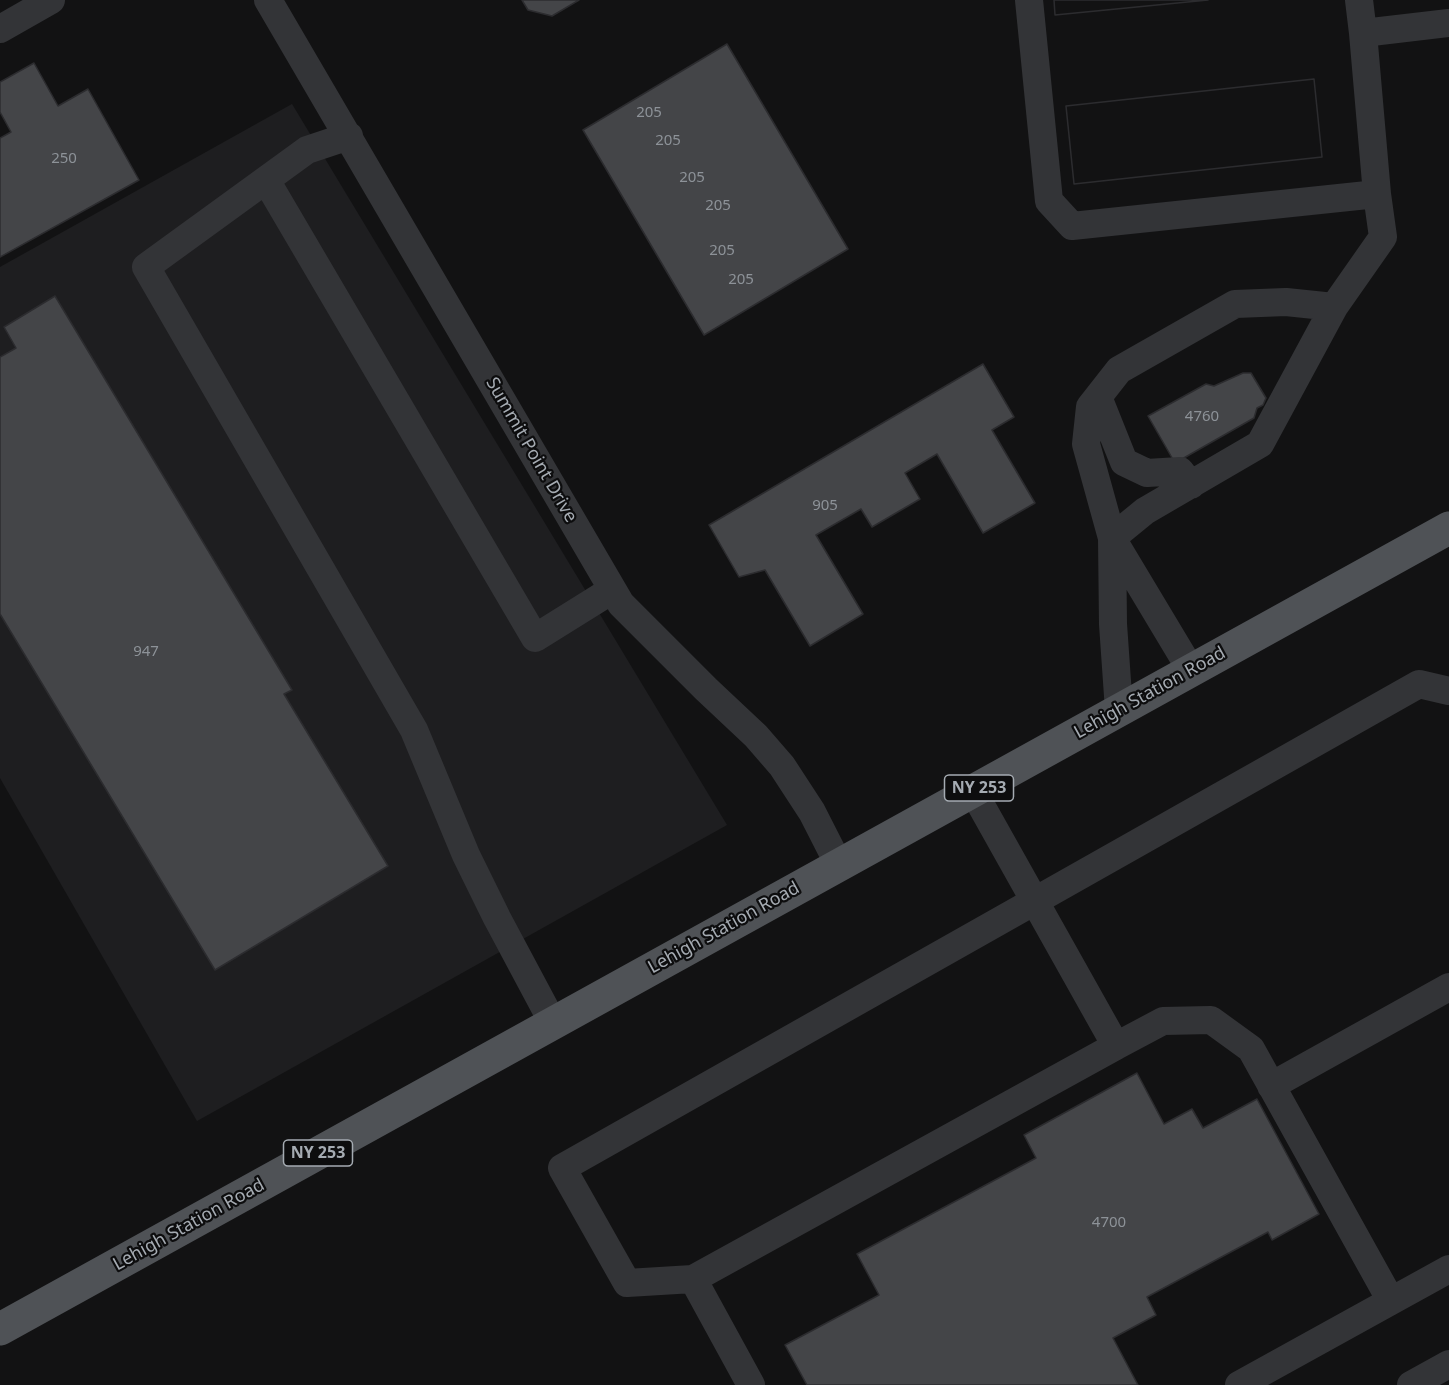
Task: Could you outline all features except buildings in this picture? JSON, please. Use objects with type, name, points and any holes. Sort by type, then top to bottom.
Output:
[{"type":"main road","name":"Lehigh Station Road","points":[[0,1329],[1449,528]]},
{"type":"street","points":[[0,29],[51,0]]},
{"type":"street","name":"Summit Point Drive","points":[[268,0],[621,604],[756,736],[782,766],[812,812],[839,865]]},
{"type":"street","points":[[1029,0],[1049,201],[1072,226],[1377,194]]},
{"type":"street","points":[[1112,538],[1145,511],[1260,444],[1334,307],[1383,237],[1359,0]]},
{"type":"street","points":[[1363,33],[1449,23]]},
{"type":"street","points":[[349,136],[307,150],[146,267],[414,730],[466,855],[553,1023]]},
{"type":"street","points":[[266,180],[535,638],[612,590]]},
{"type":"street","points":[[1119,710],[1113,624],[1112,538],[1086,444],[1090,407],[1119,370],[1235,304],[1286,302],[1334,307]]},
{"type":"street","points":[[1098,397],[1124,462],[1147,473],[1180,471],[1191,485]]},
{"type":"street","points":[[1112,538],[1191,670]]},
{"type":"street","points":[[1391,1301],[1251,1049],[1211,1020],[1163,1021],[693,1279],[627,1284],[562,1168],[1419,684],[1449,691]]},
{"type":"street","points":[[973,791],[1116,1046]]},
{"type":"street","points":[[1271,1086],[1449,987]]},
{"type":"street","points":[[1239,1385],[1449,1269]]},
{"type":"street","points":[[693,1279],[751,1385]]},
{"type":"street","points":[[1411,1385],[1449,1364]]},
{"type":"shaded area","points":[[292,104],[727,825],[197,1121],[0,778],[0,267]]}]
